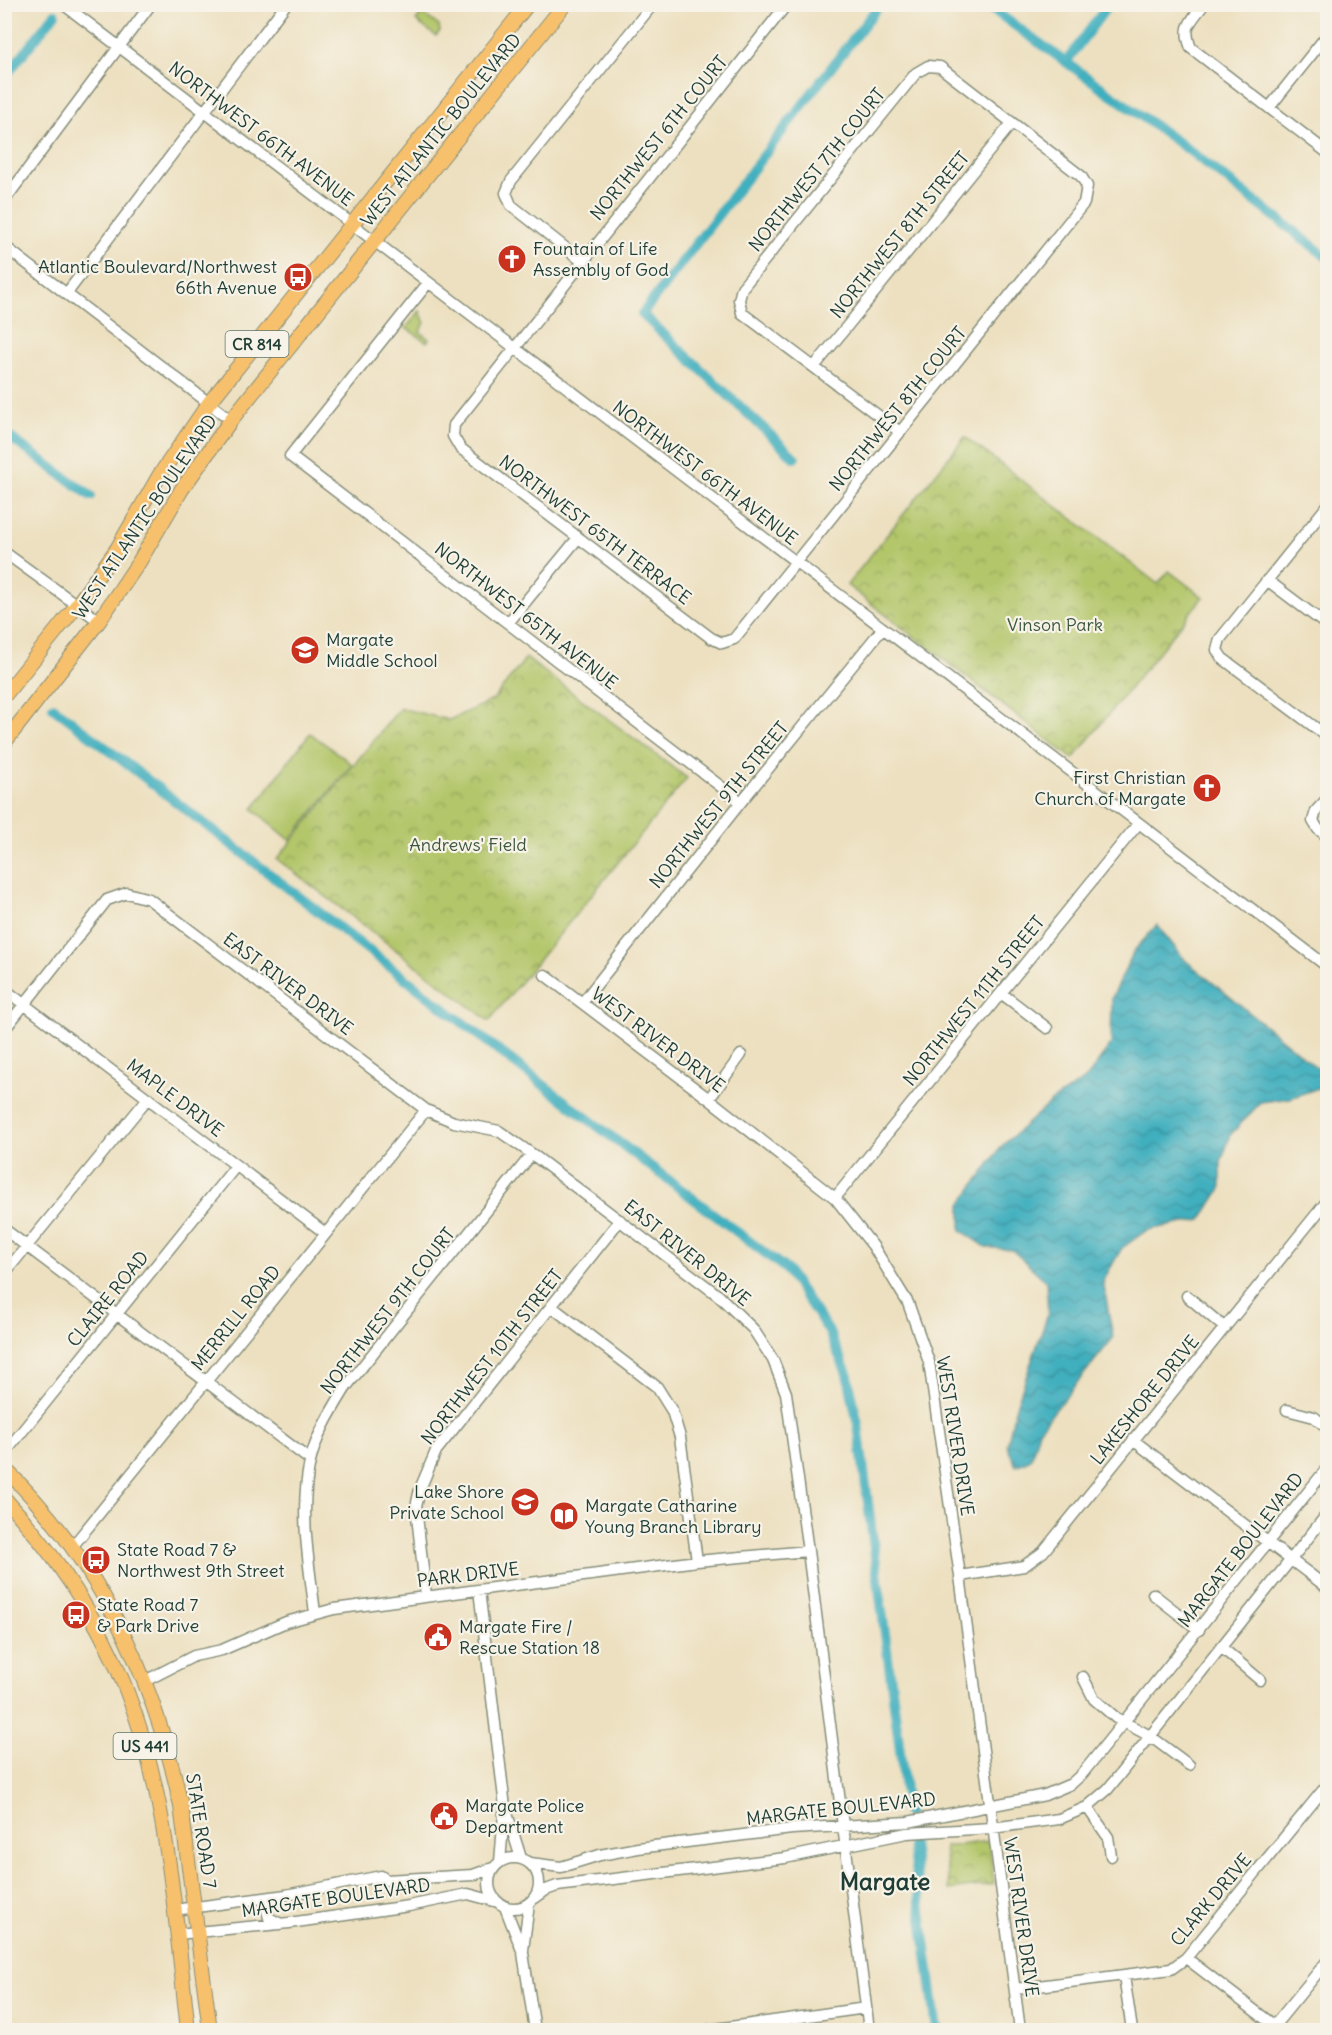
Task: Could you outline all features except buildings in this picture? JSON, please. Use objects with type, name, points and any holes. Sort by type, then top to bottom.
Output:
[{"type":"main road","name":"WEST ATLANTIC BOULEVARD","points":[[4,696],[77,605],[117,549],[159,476],[209,403],[354,225],[528,4]]},
{"type":"main road","name":"WEST ATLANTIC BOULEVARD","points":[[4,743],[99,621],[139,562],[182,489],[231,420],[565,4]]},
{"type":"main road","name":"STATE ROAD 7","points":[[4,1468],[51,1519],[72,1546],[112,1611],[145,1681],[157,1713],[181,1806],[210,2031]]},
{"type":"main road","points":[[7,1505],[18,1503],[28,1505],[51,1519]]},
{"type":"main road","name":"STATE ROAD 7","points":[[7,1505],[63,1570],[105,1641],[134,1711],[151,1767],[161,1820],[188,2031]]},
{"type":"main road","points":[[105,1641],[116,1645],[129,1673],[145,1681]]},
{"type":"street","name":"NORTHWEST 66TH AVENUE","points":[[63,4],[1328,967]]},
{"type":"street","points":[[4,201],[151,4]]},
{"type":"street","points":[[67,293],[286,4]]},
{"type":"street","points":[[582,261],[511,205],[506,193],[511,181],[652,4]]},
{"type":"street","name":"NORTHWEST 6TH COURT","points":[[453,436],[454,425],[788,4]]},
{"type":"street","points":[[1204,4],[1190,23],[1186,35],[1191,48],[1328,153]]},
{"type":"street","points":[[1269,108],[1328,34]]},
{"type":"street","name":"NORTHWEST 7TH COURT","points":[[814,367],[742,313],[739,300],[742,288],[916,73],[928,66],[940,68],[1012,123]]},
{"type":"street","name":"NORTHWEST 8TH COURT","points":[[722,643],[734,639],[1084,204],[1088,186],[1081,176],[1012,123]]},
{"type":"street","name":"NORTHWEST 8TH STREET","points":[[814,367],[1012,123]]},
{"type":"street","points":[[4,246],[231,420]]},
{"type":"street","name":"NORTHWEST 65TH AVENUE","points":[[428,283],[290,456],[741,802]]},
{"type":"street","points":[[814,367],[900,432]]},
{"type":"street","name":"NORTHWEST 65TH TERRACE","points":[[453,436],[460,448],[711,638],[722,643]]},
{"type":"street","points":[[1328,505],[1220,639],[1218,650],[1222,658],[1328,737]]},
{"type":"street","points":[[508,623],[578,538]]},
{"type":"street","points":[[4,552],[99,621]]},
{"type":"street","points":[[1267,580],[1328,626]]},
{"type":"street","name":"NORTHWEST 9TH STREET","points":[[582,1003],[741,802],[883,628]]},
{"type":"street","points":[[1328,798],[1316,811],[1313,820],[1318,829],[1328,837]]},
{"type":"street","name":"NORTHWEST 11TH STREET","points":[[835,1198],[1138,824]]},
{"type":"street","name":"EAST RIVER DRIVE","points":[[24,1005],[107,900],[127,892],[149,899],[426,1110],[454,1122],[499,1131],[532,1154],[719,1296],[753,1329],[773,1360],[786,1393],[868,2031]]},
{"type":"street","name":"WEST RIVER DRIVE","points":[[545,975],[835,1198],[873,1246],[908,1303],[929,1362],[960,1576],[1020,2031]]},
{"type":"street","name":"MAPLE DRIVE","points":[[4,989],[325,1233]]},
{"type":"street","points":[[1001,993],[1047,1028]]},
{"type":"street","points":[[4,1030],[24,1005]]},
{"type":"street","points":[[710,1100],[741,1055]]},
{"type":"street","points":[[4,1274],[148,1098]]},
{"type":"street","name":"MERRILL ROAD","points":[[72,1546],[426,1110]]},
{"type":"street","name":"NORTHWEST 9TH COURT","points":[[315,1613],[306,1542],[306,1496],[310,1461],[326,1421],[346,1387],[532,1154]]},
{"type":"street","name":"CLAIRE ROAD","points":[[4,1454],[236,1166]]},
{"type":"street","name":"LAKESHORE DRIVE","points":[[960,1576],[1024,1566],[1043,1552],[1328,1200]]},
{"type":"street","name":"NORTHWEST 10TH STREET","points":[[426,1596],[416,1507],[420,1489],[436,1451],[620,1220]]},
{"type":"street","points":[[4,1229],[310,1461]]},
{"type":"street","points":[[1187,1296],[1225,1328]]},
{"type":"street","points":[[552,1307],[657,1387],[672,1411],[680,1437],[697,1561]]},
{"type":"street","points":[[1287,1410],[1314,1417],[1328,1428]]},
{"type":"street","points":[[1133,1440],[1328,1588]]},
{"type":"street","name":"MARGATE BOULEVARD","points":[[525,1860],[561,1867],[616,1851],[759,1833],[908,1822],[1045,1796],[1071,1784],[1082,1774],[1328,1467]]},
{"type":"street","name":"MARGATE BOULEVARD","points":[[532,1901],[546,1890],[557,1886],[785,1858],[907,1833],[992,1828],[1059,1819],[1087,1807],[1108,1789],[1328,1513]]},
{"type":"street","name":"PARK DRIVE","points":[[145,1681],[194,1656],[222,1650],[286,1622],[315,1613],[426,1596],[697,1561],[808,1551]]},
{"type":"street","points":[[479,1590],[505,1807],[525,1860],[539,1875],[540,1883],[532,1901],[523,1953]]},
{"type":"street","points":[[1153,1594],[1198,1630]]},
{"type":"street","points":[[1221,1647],[1260,1680]]},
{"type":"street","points":[[1083,1677],[1094,1699],[1116,1718],[1150,1736],[1189,1765]]},
{"type":"street","name":"CLARK DRIVE","points":[[1015,1989],[1171,1969],[1186,1958],[1328,1784]]},
{"type":"street","points":[[505,1807],[496,1865],[489,1880],[489,1886],[493,1898],[513,1908],[532,1901]]},
{"type":"street","points":[[1087,1807],[1108,1837],[1111,1856]]},
{"type":"street","points":[[496,1865],[513,1857],[525,1860]]},
{"type":"street","name":"MARGATE BOULEVARD","points":[[174,1910],[286,1895],[381,1876],[386,1880],[473,1875],[496,1865]]},
{"type":"street","points":[[280,1923],[269,1918],[267,1910],[272,1903],[286,1895]]},
{"type":"street","name":"MARGATE BOULEVARD","points":[[177,1934],[417,1905],[461,1895],[475,1895],[502,1904]]},
{"type":"street","points":[[502,1904],[523,1953],[535,2031]]},
{"type":"street","points":[[1186,1958],[1277,2028],[1328,1960]]},
{"type":"street","points":[[1124,1976],[1132,2031]]},
{"type":"street","points":[[708,2031],[759,2027],[866,2008]]},
{"type":"green space","points":[[422,13],[439,26],[440,31],[436,36],[416,21]]},
{"type":"green space","points":[[420,311],[425,323],[420,332],[429,339],[427,342],[406,328]]},
{"type":"green space","name":"Vinson Park","points":[[965,437],[1158,584],[1169,571],[1203,597],[1073,759],[847,585]]},
{"type":"green space","name":"Andrews' Field","points":[[526,658],[687,778],[489,1021],[277,859],[400,708],[449,720],[493,700]]},
{"type":"green space","points":[[310,733],[352,764],[290,840],[253,809]]},
{"type":"green space","points":[[989,1841],[994,1884],[949,1890],[944,1847]]},
{"type":"water","points":[[1157,925],[1185,960],[1327,1076],[1327,1085],[1290,1098],[1261,1102],[1231,1134],[1221,1162],[1221,1189],[1201,1220],[1147,1230],[1122,1248],[1103,1281],[1113,1338],[1039,1430],[1031,1459],[1016,1466],[1007,1446],[1015,1409],[1048,1314],[1046,1281],[1012,1250],[986,1247],[961,1230],[961,1204],[1002,1146],[1052,1101],[1087,1078],[1111,1044],[1112,998],[1134,951]]},
{"type":"waterway","points":[[795,458],[642,314],[880,4]]},
{"type":"waterway","points":[[985,4],[1190,151],[1328,258]]},
{"type":"waterway","points":[[1066,62],[1109,4]]},
{"type":"waterway","points":[[4,78],[55,14]]},
{"type":"waterway","points":[[4,433],[91,496]]},
{"type":"waterway","points":[[53,707],[786,1269],[828,1330],[848,1376],[858,1425],[908,1813]]},
{"type":"waterway","points":[[912,1844],[937,2030]]},
{"type":"place","name":"Fountain of Life Assembly of God","points":[[512,259]]},
{"type":"place","name":"Atlantic Boulevard/Northwest 66th Avenue","points":[[298,277]]},
{"type":"place","name":"Margate Middle School","points":[[305,650]]},
{"type":"place","name":"First Christian Church of Margate","points":[[1207,788]]},
{"type":"place","name":"Lake Shore Private School","points":[[525,1502]]},
{"type":"place","name":"Margate Catharine Young Branch Library","points":[[564,1516]]},
{"type":"place","name":"State Road 7 & Northwest 9th Street","points":[[96,1560]]},
{"type":"place","name":"State Road 7 & Park Drive","points":[[76,1615]]},
{"type":"place","name":"Margate Fire / Rescue Station 18","points":[[438,1637]]},
{"type":"place","name":"Margate Police Department","points":[[444,1816]]},
{"type":"district","name":"Margate","points":[[885,1882]]}]
